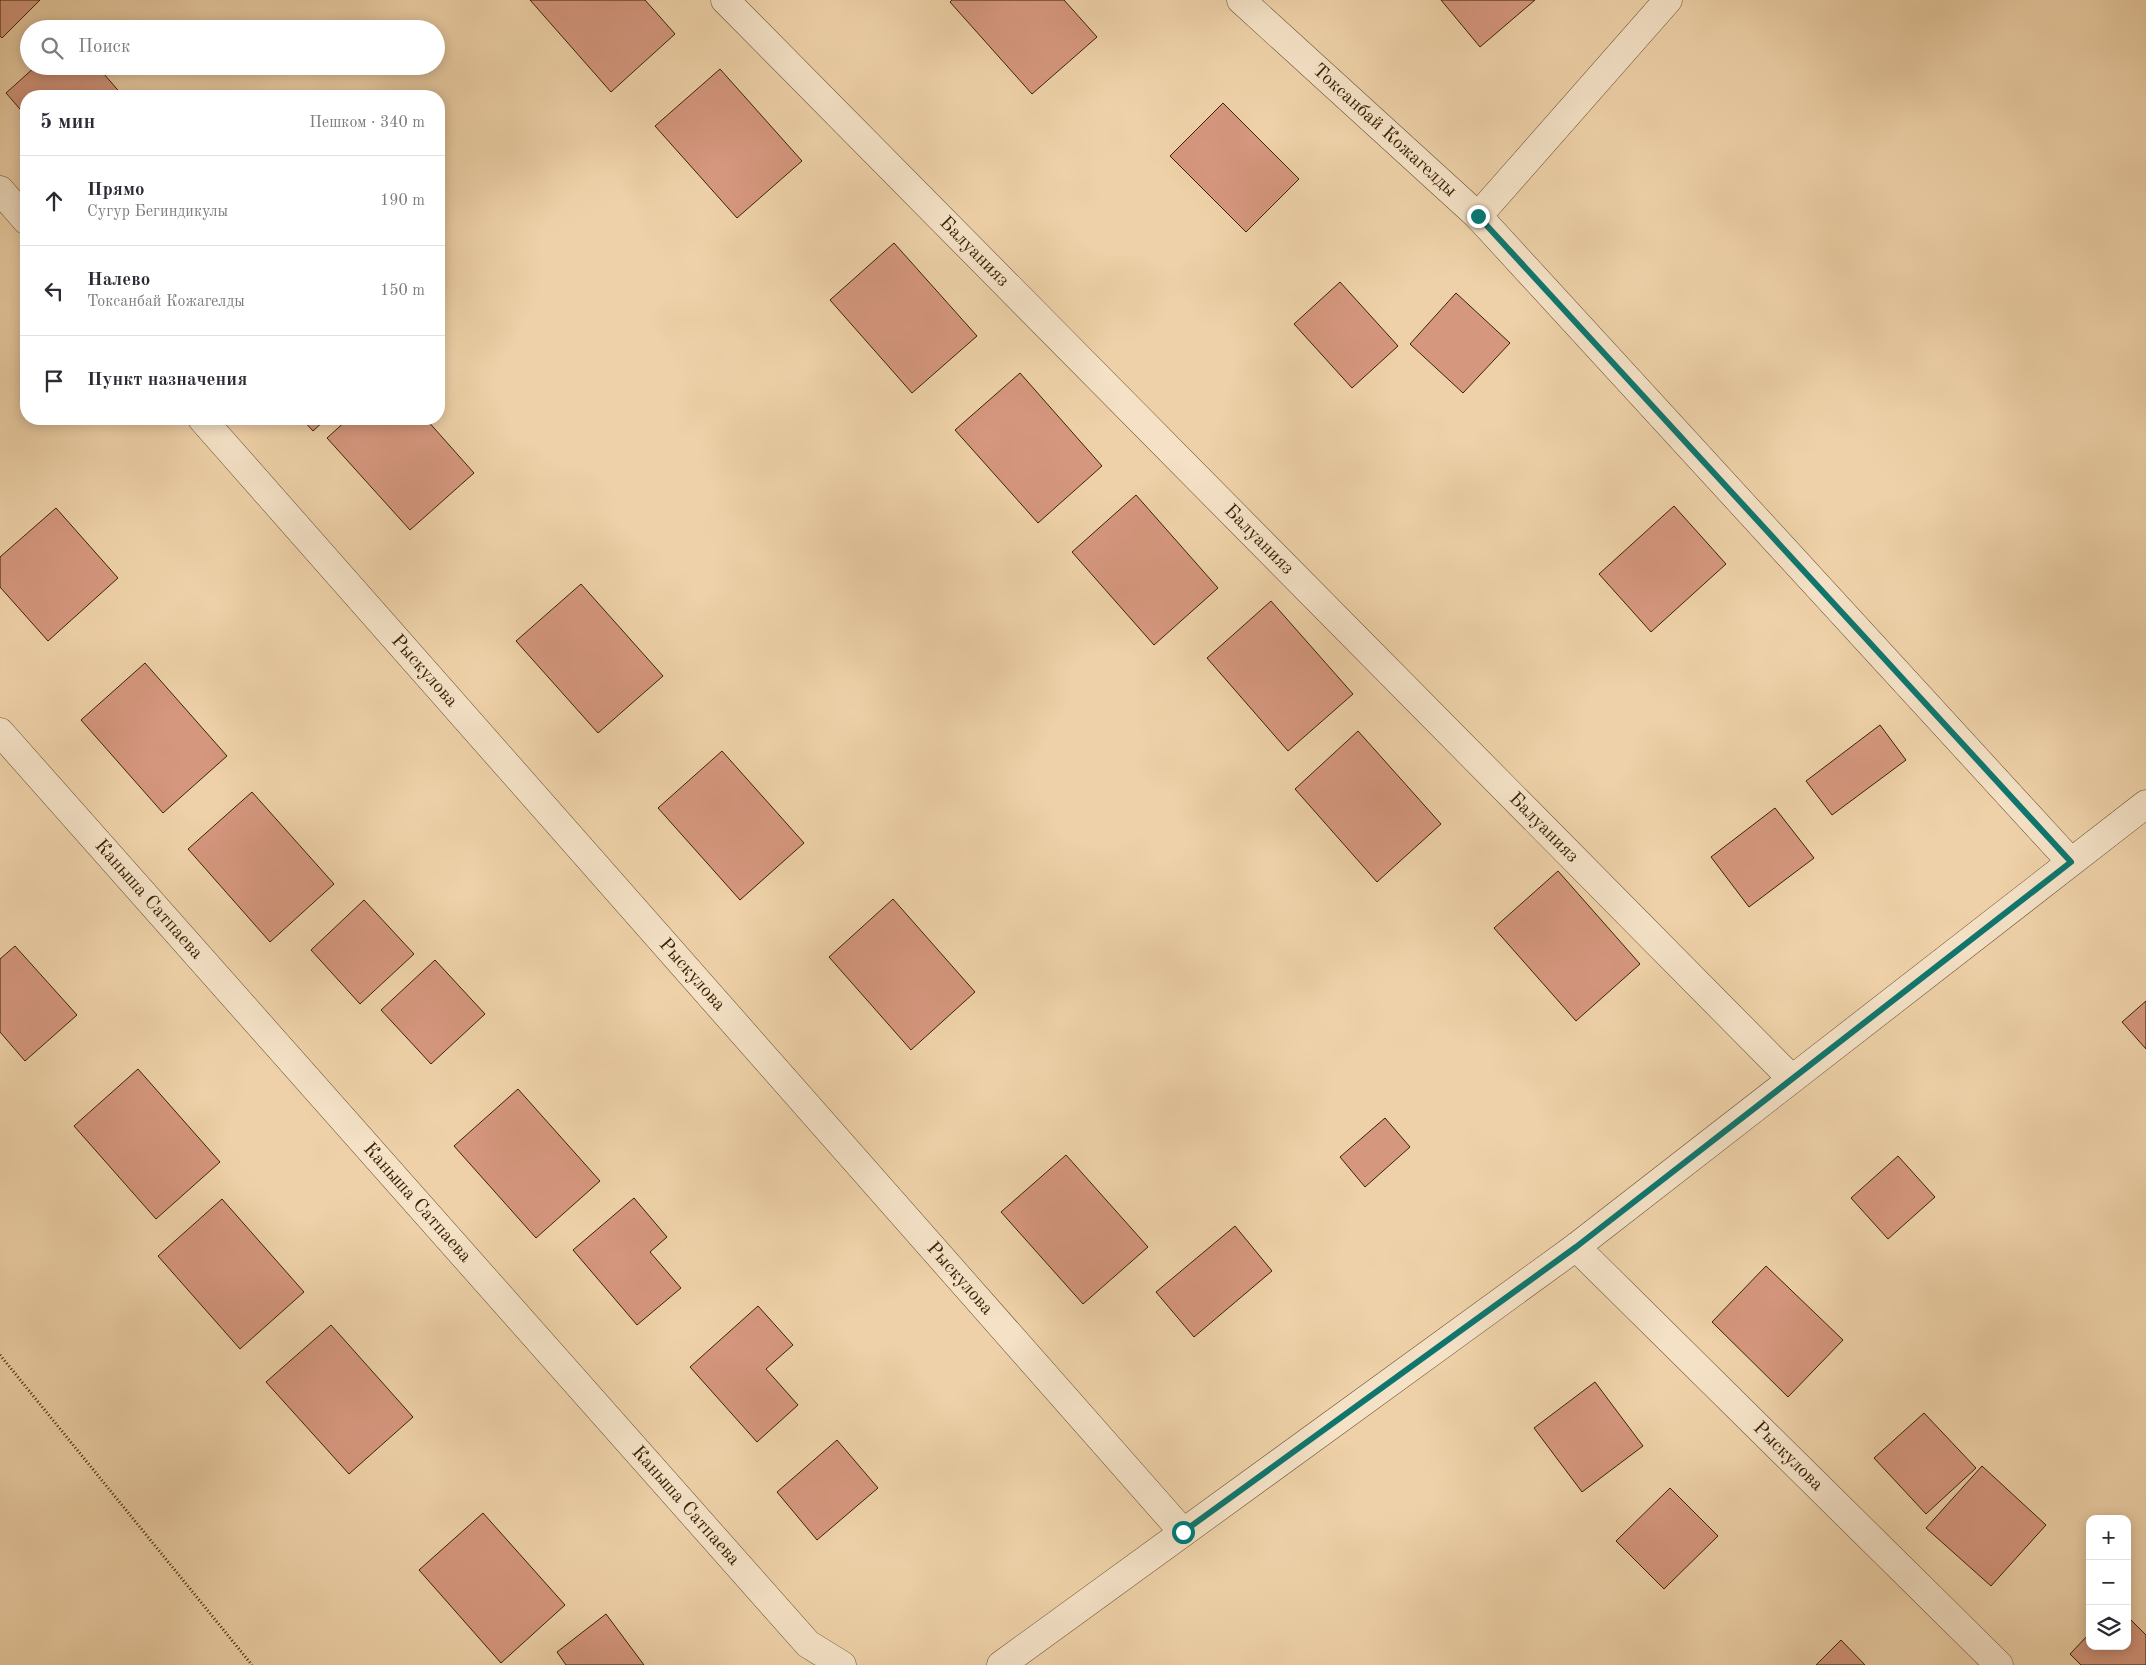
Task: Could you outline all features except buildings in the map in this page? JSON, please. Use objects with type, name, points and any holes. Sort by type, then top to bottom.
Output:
[{"type":"street","name":"Балуанияз","points":[[725,0],[1792,1079]]},
{"type":"street","name":"Токсанбай Кожагелды","points":[[1241,0],[1478,216],[2071,862]]},
{"type":"street","points":[[1478,216],[1668,0]]},
{"type":"street","points":[[0,190],[20,213]]},
{"type":"street","name":"Рыскулова","points":[[207,425],[1183,1532]]},
{"type":"street","name":"Каныша Сатпаева","points":[[0,732],[808,1644],[842,1665]]},
{"type":"street","points":[[1001,1665],[1576,1247],[2146,804]]},
{"type":"street","name":"Рыскулова","points":[[1576,1247],[1999,1665]]},
{"type":"path","points":[[0,1355],[252,1665]]},
{"type":"route","points":[[1183,1532],[1576,1247],[2071,862],[1478,216]]}]
